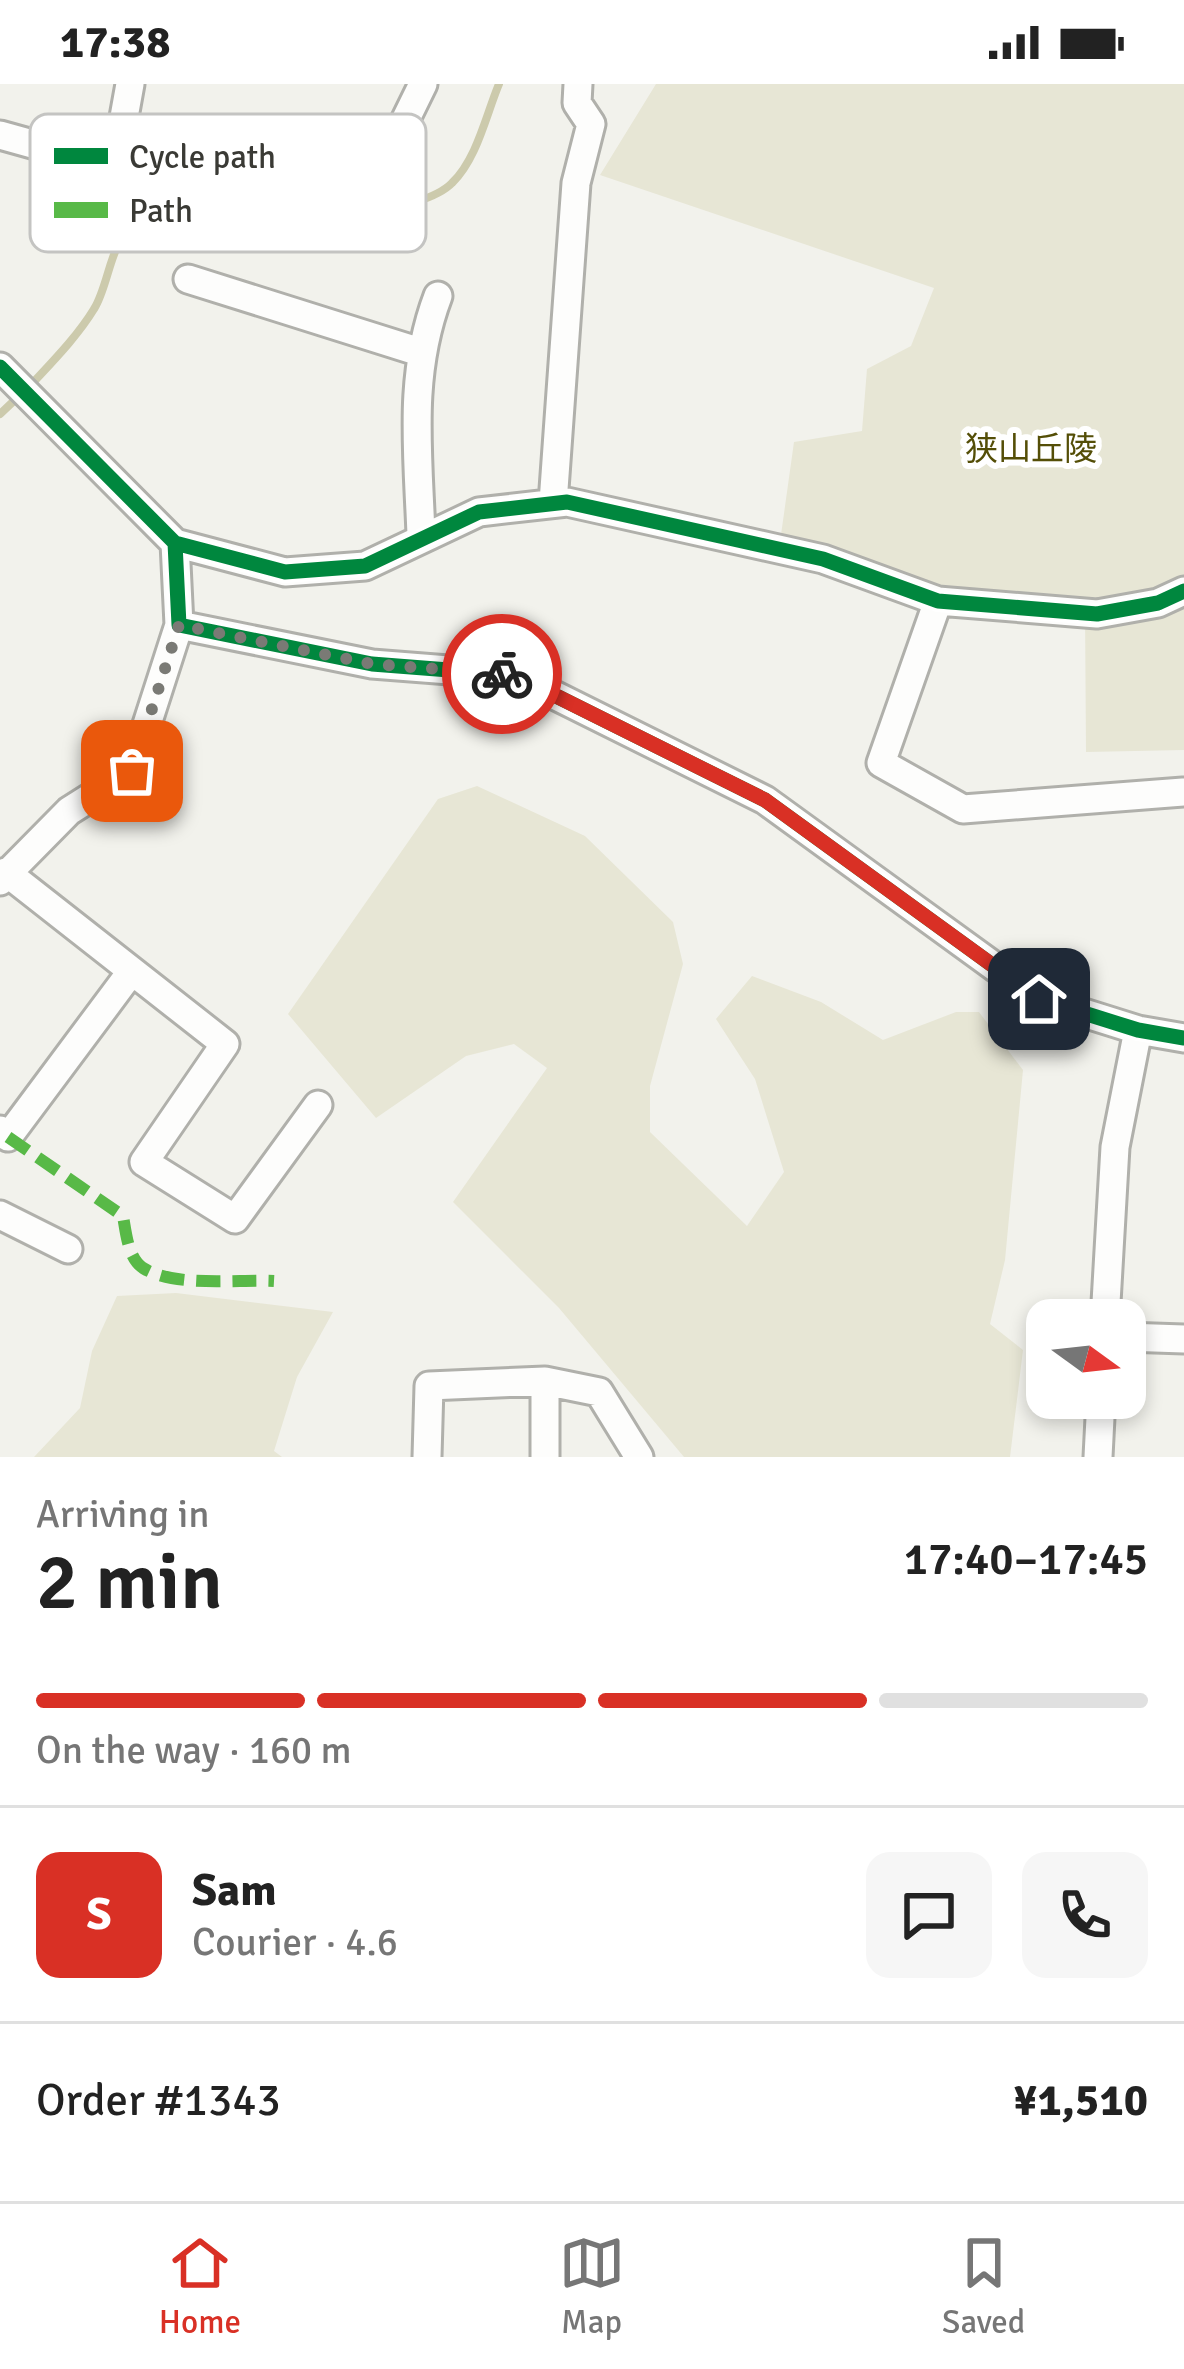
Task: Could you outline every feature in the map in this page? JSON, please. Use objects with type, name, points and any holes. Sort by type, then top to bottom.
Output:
[{"type":"street","points":[[125,114],[130,84]]},
{"type":"street","points":[[408,114],[423,84]]},
{"type":"street","points":[[553,503],[576,183],[591,124],[578,103],[578,84]]},
{"type":"street","points":[[0,135],[30,143]]},
{"type":"street","points":[[188,279],[420,352]]},
{"type":"street","points":[[422,535],[415,386],[438,296]]},
{"type":"street","points":[[7,374],[175,543],[285,572],[365,566],[422,535],[479,512],[567,502],[824,559],[938,601],[1097,614],[1158,603],[1184,591]]},
{"type":"street","points":[[175,543],[179,625],[132,771],[69,811],[3,877],[225,1044],[143,1162],[235,1219],[318,1105]]},
{"type":"street","points":[[938,601],[881,763],[963,809],[1183,792]]},
{"type":"street","points":[[179,625],[372,664],[514,675],[765,800],[1039,999],[1138,1030],[1184,1038]]},
{"type":"street","points":[[0,1130],[8,1137],[131,972]]},
{"type":"street","points":[[1106,1299],[1115,1147],[1138,1030]]},
{"type":"street","points":[[0,1215],[68,1249]]},
{"type":"street","points":[[1146,1338],[1184,1340]]},
{"type":"street","points":[[545,1381],[545,1457]]},
{"type":"street","points":[[428,1457],[429,1386],[545,1381],[599,1393],[639,1457]]},
{"type":"street","points":[[1098,1457],[1100,1419]]},
{"type":"green space","name":"狭山丘陵","points":[[656,84],[1184,84],[1184,750],[1086,752],[1085,610],[966,603],[780,542],[794,442],[862,431],[867,369],[911,346],[934,288],[600,175]]},
{"type":"green space","points":[[477,786],[585,836],[673,922],[683,964],[650,1086],[650,1132],[747,1226],[784,1172],[755,1079],[716,1019],[752,976],[821,1002],[883,1040],[956,1012],[979,1012],[1023,1070],[1005,1260],[990,1324],[1023,1350],[1010,1457],[684,1457],[559,1308],[453,1202],[547,1068],[514,1044],[466,1056],[376,1118],[288,1014],[438,799]]},
{"type":"green space","points":[[176,1293],[333,1312],[297,1377],[274,1451],[282,1457],[34,1457],[80,1408],[92,1351],[117,1296]]},
{"type":"waterway","points":[[426,198],[461,173],[499,84]]},
{"type":"waterway","points":[[29,387],[87,319],[116,252]]},
{"type":"waterway","points":[[0,414],[18,397]]},
{"type":"marked path","points":[[8,1137],[123,1216],[131,1252],[143,1268],[189,1280],[274,1281]]},
{"type":"cycle path","points":[[0,367],[175,543],[285,572],[365,566],[479,512],[567,502],[823,559],[938,601],[1097,614],[1158,603],[1184,591]]},
{"type":"cycle path","points":[[175,543],[179,625],[372,664],[514,675],[765,800],[1039,999],[1138,1030],[1184,1038]]},
{"type":"way so far","points":[[132,771],[152,722],[179,625],[372,664],[502,674]]},
{"type":"route","points":[[502,674],[514,675],[765,800],[1039,999]]}]
